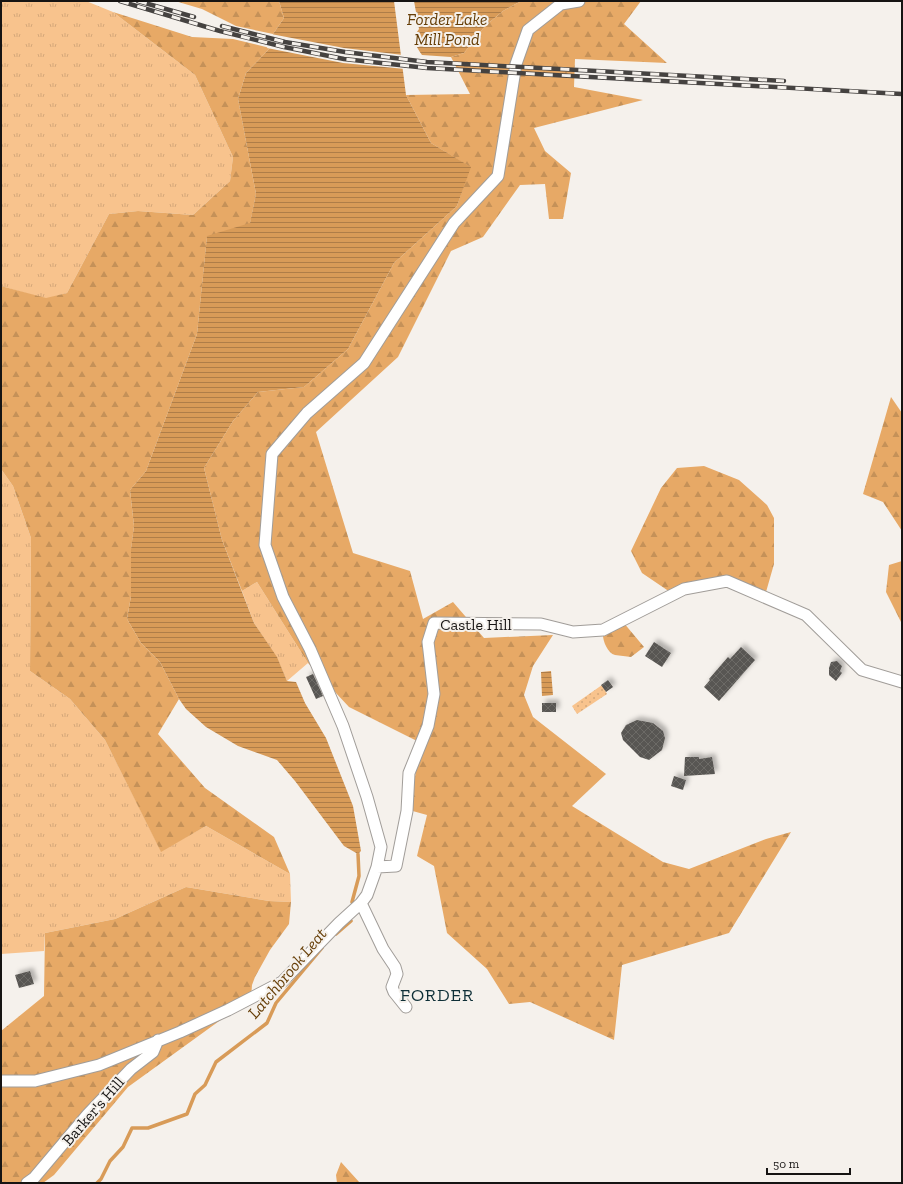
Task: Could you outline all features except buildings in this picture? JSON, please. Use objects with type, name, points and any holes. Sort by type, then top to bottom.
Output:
[{"type":"street","points":[[1,1081],[35,1081],[99,1065],[228,1010],[282,982],[339,923],[361,903],[367,895],[377,867],[381,847],[367,797],[343,726],[310,649],[283,597],[266,545],[272,454],[307,413],[364,363],[454,223],[498,176],[516,64],[528,30],[561,4],[579,1]]},
{"type":"street","name":"Castle Hill","points":[[377,867],[396,866],[407,811],[409,773],[428,726],[434,694],[428,642],[434,624],[541,624],[573,632],[603,630],[684,589],[726,581],[806,615],[862,670],[902,682]]},
{"type":"street","points":[[361,903],[397,974],[392,987],[394,992],[406,1007]]},
{"type":"street","name":"Barker's Hill","points":[[27,1183],[34,1178],[88,1114],[131,1069],[153,1052],[158,1040]]},
{"type":"green space","points":[[1,1],[86,1],[113,12],[195,75],[233,157],[230,181],[193,215],[138,211],[109,214],[67,293],[46,299],[1,286]]},
{"type":"green space","points":[[175,1],[279,1],[284,18],[273,34],[236,26],[202,9]]},
{"type":"green space","points":[[521,1],[641,1],[624,24],[667,63],[575,59],[574,87],[643,100],[534,128],[545,151],[571,173],[563,219],[549,219],[545,184],[520,185],[483,237],[451,251],[398,357],[316,432],[353,553],[410,571],[423,619],[453,602],[484,638],[553,635],[533,666],[524,695],[533,717],[606,774],[572,806],[663,862],[689,869],[766,839],[791,832],[729,933],[622,965],[614,1040],[530,1002],[509,1004],[487,969],[447,933],[434,866],[417,856],[427,815],[409,810],[421,743],[349,707],[308,663],[257,582],[242,591],[222,540],[204,468],[233,421],[258,392],[304,387],[348,349],[394,263],[457,206],[470,167],[431,143],[406,95],[470,94],[451,57],[464,53],[485,26],[503,11]]},
{"type":"green space","points":[[113,12],[192,37],[233,39],[270,48],[246,73],[238,99],[256,194],[250,224],[207,237],[197,334],[146,471],[130,490],[134,526],[131,550],[131,596],[127,619],[141,643],[160,662],[179,699],[158,734],[205,788],[274,837],[290,874],[206,826],[161,852],[105,740],[70,699],[30,671],[31,538],[13,486],[1,469],[1,286],[46,298],[67,293],[109,214],[138,211],[193,215],[230,181],[233,157],[195,75]]},
{"type":"green space","points":[[891,397],[902,413],[902,531],[883,502],[863,494]]},
{"type":"green space","points":[[704,466],[739,480],[767,505],[774,518],[774,564],[764,599],[727,584],[670,592],[642,573],[631,551],[661,488],[677,468]]},
{"type":"green space","points":[[1,469],[13,486],[31,538],[30,671],[70,699],[105,740],[161,851],[206,826],[290,874],[291,902],[269,901],[186,887],[115,919],[45,933],[44,951],[1,954]]},
{"type":"green space","points":[[902,561],[902,624],[886,592],[889,565]]},
{"type":"green space","points":[[257,582],[308,663],[287,681],[277,658],[254,623],[242,591]]},
{"type":"green space","points":[[623,622],[644,647],[631,657],[612,654],[607,649],[603,638],[603,632]]},
{"type":"green space","points":[[602,685],[607,694],[577,714],[572,706]]},
{"type":"green space","points":[[186,887],[269,901],[291,902],[289,924],[270,950],[255,977],[252,985],[251,998],[128,1087],[54,1175],[43,1183],[1,1183],[1,1031],[44,996],[45,933],[115,919]]},
{"type":"green space","points":[[341,1162],[360,1183],[337,1183],[336,1175]]},
{"type":"water","points":[[279,1],[394,1],[406,95],[431,143],[471,167],[457,206],[394,263],[348,349],[304,387],[258,392],[233,421],[204,468],[222,540],[254,623],[277,657],[287,681],[296,682],[305,703],[326,738],[353,806],[361,851],[358,854],[344,846],[295,781],[277,760],[238,746],[206,727],[186,709],[179,699],[160,662],[141,643],[127,619],[131,596],[131,549],[134,526],[130,490],[146,471],[197,334],[207,236],[250,223],[256,194],[238,99],[246,73],[270,48],[273,34],[284,18]]},
{"type":"water","name":"Forder Lake Mill Pond","points":[[414,1],[521,1],[503,11],[485,26],[464,53],[451,57],[422,55],[420,52],[415,42],[415,36],[419,29]]},
{"type":"water","points":[[551,671],[553,695],[542,696],[541,672]]},
{"type":"pier","points":[[271,34],[344,48],[403,55],[405,69],[343,63],[267,48]]},
{"type":"waterway","name":"Latchbrook Leat","points":[[352,902],[359,876],[358,854]]},
{"type":"waterway","name":"Latchbrook Leat","points":[[336,934],[351,921]]},
{"type":"waterway","name":"Latchbrook Leat","points":[[97,1183],[101,1179],[110,1161],[123,1147],[132,1128],[148,1128],[187,1114],[195,1094],[205,1085],[216,1062],[267,1023],[276,1003],[322,948]]},
{"type":"railway","points":[[120,1],[220,31],[284,47],[344,59],[427,68],[902,94]]},
{"type":"railway","points":[[138,1],[194,17]]},
{"type":"railway","points":[[222,26],[285,42],[345,52],[427,62],[784,81]]},
{"type":"district","name":"FORDER","points":[[437,995]]}]
